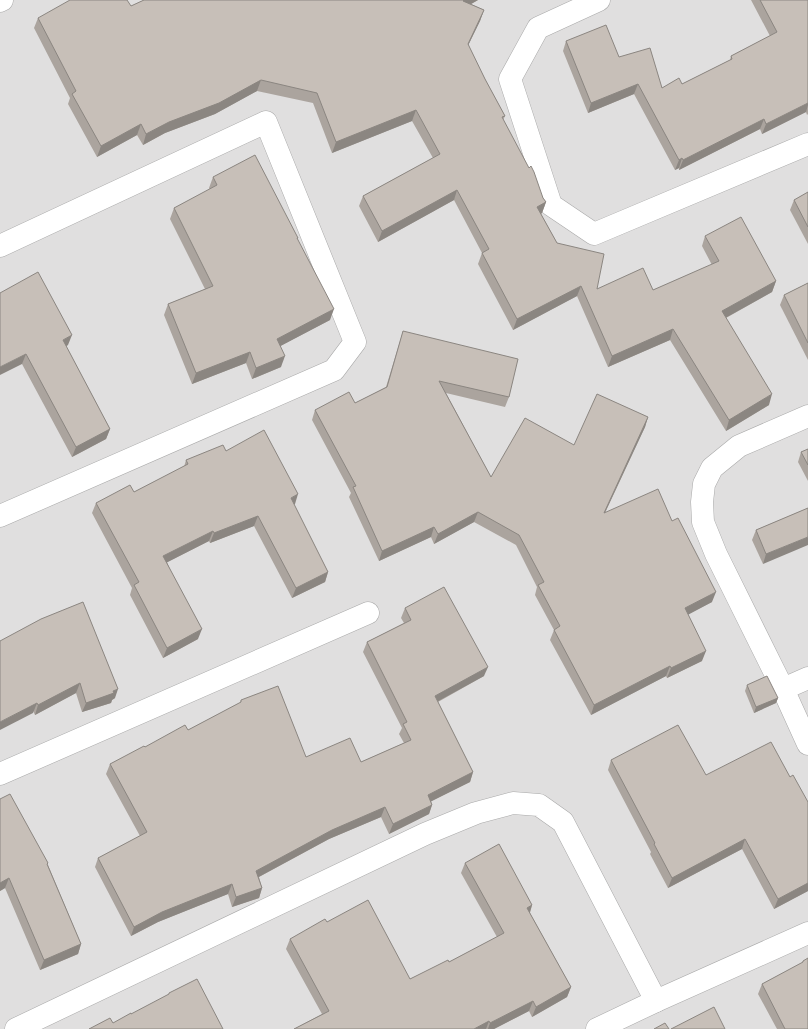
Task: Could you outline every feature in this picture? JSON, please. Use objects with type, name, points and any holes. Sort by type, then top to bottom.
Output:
[{"type":"street","points":[[599,0],[538,28],[510,79],[551,205],[594,234],[808,144]]},
{"type":"street","points":[[0,246],[266,122],[355,342],[334,370],[0,516]]},
{"type":"street","points":[[808,416],[739,446],[712,468],[704,484],[702,502],[703,522],[716,554],[784,690],[808,744]]},
{"type":"street","points":[[0,774],[368,613]]},
{"type":"street","points":[[784,690],[808,678]]},
{"type":"street","points":[[16,1029],[425,834],[476,813],[513,803],[539,804],[563,822],[656,1001]]},
{"type":"street","points":[[597,1029],[808,933]]},
{"type":"shaded area","points":[[0,0],[808,0],[808,1029],[0,1029]]},
{"type":"building","points":[[70,0],[127,0],[131,6],[144,0],[464,0],[463,1],[484,10],[468,44],[505,116],[502,117],[529,168],[531,166],[534,172],[543,198],[546,202],[537,207],[557,243],[604,254],[597,289],[643,268],[653,290],[719,261],[705,236],[741,217],[776,281],[722,311],[772,394],[729,420],[673,329],[612,356],[581,286],[517,319],[482,253],[489,249],[457,190],[382,231],[363,196],[440,154],[416,110],[336,142],[317,93],[261,80],[219,103],[169,122],[146,134],[141,124],[101,146],[72,94],[76,91],[38,18]]},
{"type":"building","points":[[760,0],[808,0],[808,103],[766,124],[764,119],[683,160],[682,158],[679,160],[638,84],[591,103],[566,41],[606,25],[619,57],[650,48],[662,88],[679,78],[682,84],[732,59],[731,56],[777,32]]},
{"type":"building","points":[[255,155],[334,309],[277,339],[285,356],[256,368],[250,352],[196,373],[168,304],[213,286],[174,208],[217,185],[213,177]]},
{"type":"building","points":[[808,192],[808,227],[794,200]]},
{"type":"building","points":[[38,272],[72,335],[63,340],[110,429],[76,447],[26,354],[0,367],[0,293]]},
{"type":"building","points":[[808,283],[808,343],[784,295]]},
{"type":"building","points":[[403,331],[518,359],[509,397],[439,381],[491,477],[525,418],[574,445],[597,394],[648,417],[604,513],[658,489],[672,521],[678,518],[716,592],[685,608],[706,651],[671,668],[670,666],[594,705],[554,630],[560,626],[538,585],[544,582],[519,535],[478,512],[438,534],[434,527],[382,551],[353,487],[356,486],[315,410],[349,392],[355,403],[387,387]]},
{"type":"building","points":[[264,430],[298,494],[291,498],[328,572],[296,588],[258,516],[214,533],[213,531],[163,556],[202,629],[167,648],[134,585],[139,582],[96,503],[130,485],[134,492],[188,464],[186,460],[223,445],[226,451]]},
{"type":"building","points":[[808,449],[808,465],[801,452]]},
{"type":"building","points":[[808,508],[808,537],[766,554],[756,530]]},
{"type":"building","points":[[444,587],[488,667],[435,696],[473,772],[428,795],[432,805],[393,824],[385,807],[332,830],[256,871],[262,888],[236,897],[232,884],[162,912],[134,927],[98,858],[147,832],[110,764],[185,725],[188,730],[241,702],[241,700],[278,686],[306,757],[350,738],[361,762],[411,740],[403,724],[407,722],[367,642],[411,620],[405,608]]},
{"type":"building","points":[[83,602],[118,689],[113,691],[114,693],[86,703],[80,683],[38,705],[37,703],[0,722],[0,641],[41,619]]},
{"type":"building","points":[[767,676],[778,698],[756,707],[747,685]]},
{"type":"building","points":[[678,725],[706,775],[771,742],[790,777],[793,775],[808,802],[808,883],[778,899],[745,839],[672,878],[611,760]]},
{"type":"building","points":[[10,794],[48,863],[47,864],[81,944],[44,960],[9,878],[0,883],[0,799]]},
{"type":"building","points":[[499,844],[532,905],[527,908],[571,987],[536,1007],[533,1001],[490,1023],[489,1021],[474,1029],[294,1029],[329,1011],[290,939],[325,919],[327,922],[368,900],[410,979],[448,960],[449,962],[504,933],[465,863]]},
{"type":"building","points":[[808,958],[808,1029],[785,1029],[762,984]]},
{"type":"building","points":[[197,979],[223,1029],[89,1029],[110,1018],[113,1023]]},
{"type":"building","points":[[714,1007],[725,1029],[671,1029]]},
{"type":"building","points":[[665,1023],[669,1029],[654,1029]]}]
